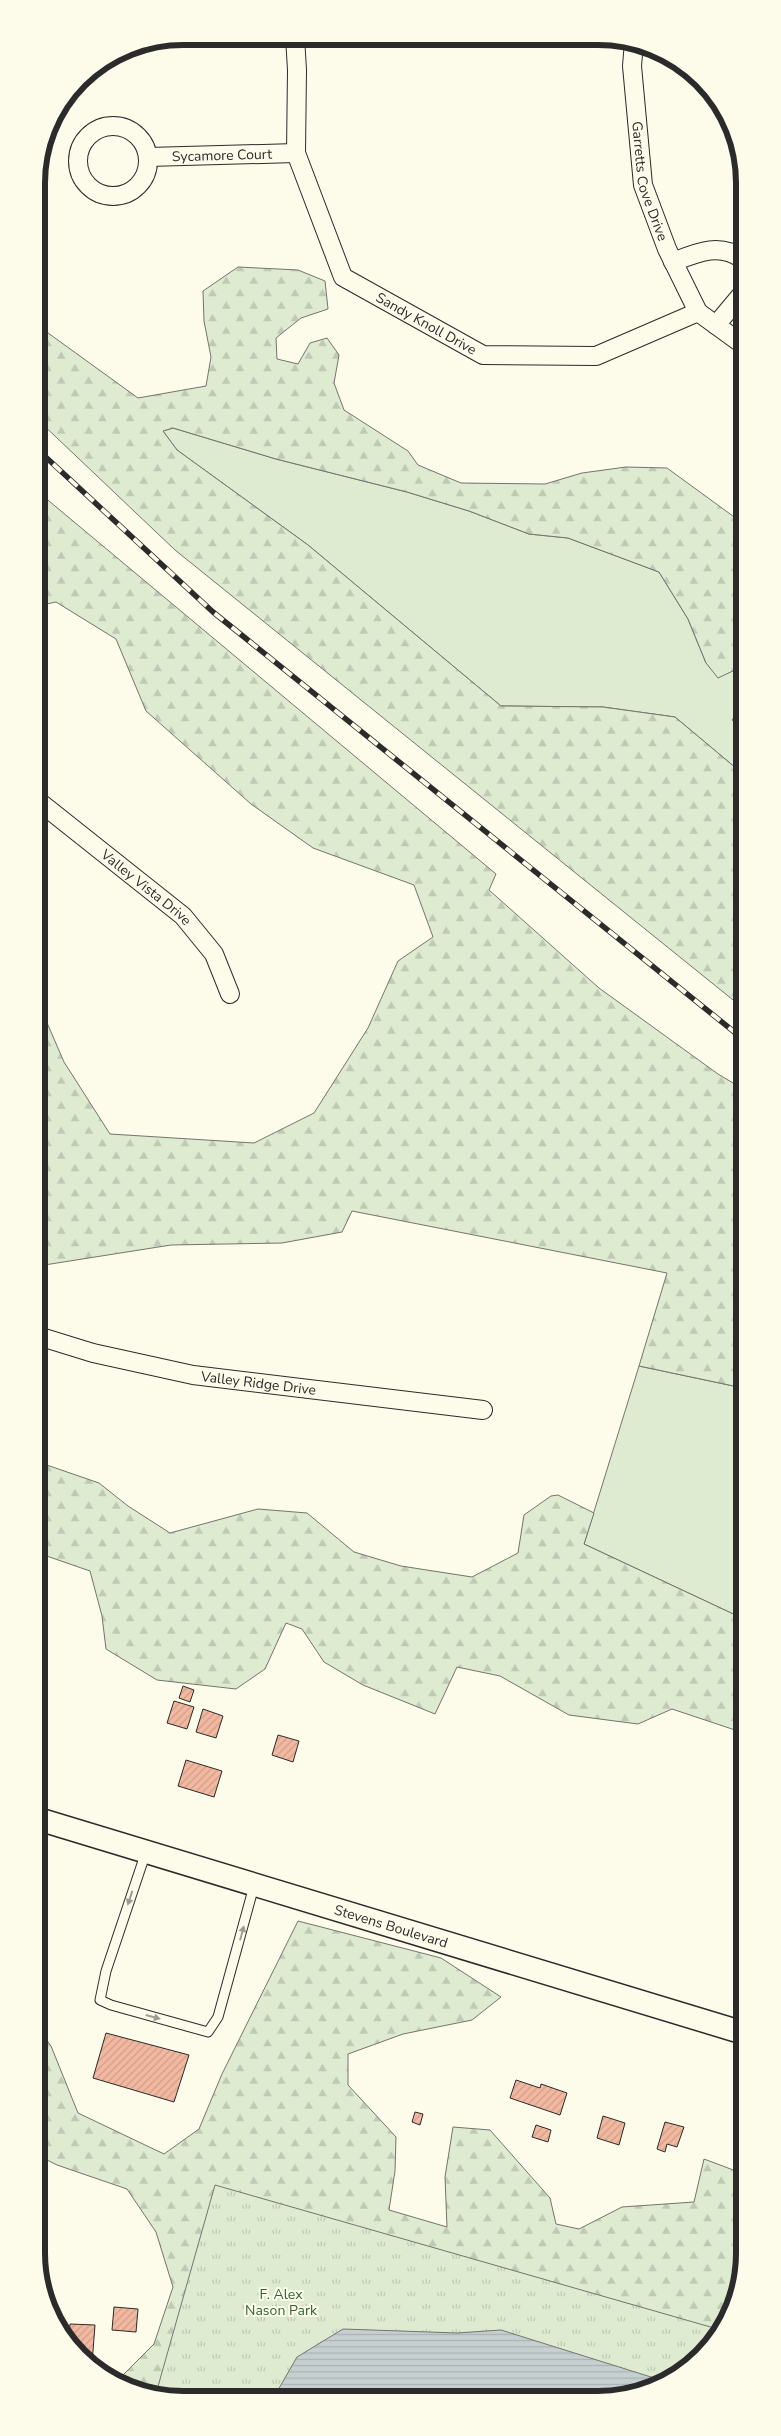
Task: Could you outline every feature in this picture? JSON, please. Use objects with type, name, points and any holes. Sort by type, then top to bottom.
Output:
[{"type":"street","name":"Sandy Knoll Drive","points":[[295,45],[296,152],[343,277],[483,355],[596,356],[698,312]]},
{"type":"street","name":"Garretts Cove Drive","points":[[633,50],[632,66],[643,185],[674,262],[698,312]]},
{"type":"street","name":"Sycamore Court","points":[[148,157],[296,152]]},
{"type":"street","points":[[674,262],[710,248],[736,254]]},
{"type":"street","points":[[716,325],[736,301]]},
{"type":"street","points":[[698,312],[736,340]]},
{"type":"street","name":"Valley Vista Drive","points":[[45,806],[183,916],[214,954],[230,994]]},
{"type":"street","name":"Valley Ridge Drive","points":[[45,1338],[93,1352],[192,1375],[483,1410]]},
{"type":"street","name":"Stevens Boulevard","points":[[45,1821],[736,2031]]},
{"type":"lane","points":[[146,1851],[106,1971],[100,2000],[111,2005],[208,2032],[218,2017],[254,1884]]},
{"type":"green space","points":[[238,267],[298,270],[325,281],[328,309],[301,318],[276,338],[277,359],[298,364],[310,343],[327,338],[339,355],[334,383],[344,410],[408,451],[418,465],[461,483],[545,484],[582,473],[626,467],[667,468],[736,518],[736,669],[718,678],[706,663],[688,619],[659,572],[568,538],[529,534],[469,511],[407,492],[276,459],[173,428],[163,431],[177,450],[308,545],[501,706],[603,707],[675,717],[736,768],[736,1002],[175,550],[45,427],[45,331],[138,398],[206,386],[211,357],[204,321],[203,291]]},
{"type":"green space","points":[[173,428],[276,459],[407,492],[469,511],[529,534],[568,538],[659,572],[688,619],[706,663],[736,669],[736,714],[732,720],[736,723],[736,768],[675,717],[603,707],[501,706],[308,545],[177,450],[163,431]]},
{"type":"green space","points":[[45,498],[496,874],[489,890],[599,988],[718,1074],[736,1085],[736,1387],[639,1366],[667,1273],[352,1211],[342,1232],[282,1243],[171,1245],[45,1265],[45,1018],[64,1062],[110,1134],[254,1143],[314,1113],[368,1028],[398,961],[433,937],[414,885],[313,848],[251,804],[146,711],[116,639],[56,602],[45,604]]},
{"type":"green space","points":[[639,1366],[736,1387],[736,1615],[584,1544]]},
{"type":"green space","points":[[45,1464],[99,1483],[128,1506],[170,1533],[258,1509],[307,1513],[354,1552],[401,1566],[472,1577],[518,1553],[524,1515],[551,1496],[558,1495],[594,1513],[584,1544],[736,1615],[736,1730],[672,1709],[638,1724],[569,1715],[500,1676],[457,1667],[435,1714],[363,1685],[324,1662],[302,1629],[286,1623],[265,1669],[236,1689],[157,1680],[106,1649],[102,1616],[90,1571],[45,1555]]},
{"type":"green space","points":[[298,1921],[441,1958],[501,1997],[472,2020],[403,2034],[348,2054],[348,2085],[396,2137],[395,2171],[389,2210],[447,2227],[445,2177],[453,2127],[490,2130],[550,2198],[556,2224],[579,2229],[622,2207],[694,2202],[704,2159],[736,2171],[736,2262],[731,2289],[722,2314],[713,2330],[696,2351],[667,2372],[649,2381],[414,2391],[183,2391],[156,2388],[122,2377],[154,2344],[173,2287],[156,2232],[127,2189],[57,2165],[45,2159],[45,2038],[51,2046],[78,2113],[164,2154],[199,2129],[222,2074]]},
{"type":"green space","name":"F. Alex Nason Park","points":[[215,2185],[714,2328],[696,2351],[667,2372],[642,2384],[616,2390],[183,2391],[157,2388]]},
{"type":"shaded area","points":[[343,2329],[457,2333],[501,2330],[655,2378],[642,2384],[625,2388],[598,2391],[277,2391],[297,2357]]},
{"type":"building","points":[[183,1686],[194,1690],[190,1702],[179,1698]]},
{"type":"building","points":[[174,1701],[194,1707],[187,1729],[167,1723]]},
{"type":"building","points":[[203,1709],[223,1716],[216,1738],[196,1732]]},
{"type":"building","points":[[278,1735],[299,1741],[293,1762],[272,1755]]},
{"type":"building","points":[[186,1760],[222,1771],[214,1797],[178,1786]]},
{"type":"building","points":[[106,2033],[189,2055],[174,2102],[93,2078]]},
{"type":"building","points":[[516,2080],[540,2088],[541,2084],[567,2093],[560,2115],[510,2098]]},
{"type":"building","points":[[415,2112],[423,2114],[420,2125],[412,2122]]},
{"type":"building","points":[[603,2116],[625,2123],[619,2145],[597,2138]]},
{"type":"building","points":[[665,2122],[684,2127],[677,2147],[667,2144],[665,2152],[657,2149]]},
{"type":"building","points":[[536,2125],[551,2130],[548,2142],[532,2137]]},
{"type":"building","points":[[114,2307],[138,2309],[136,2332],[112,2330]]},
{"type":"building","points":[[70,2324],[95,2325],[93,2357],[85,2351],[70,2330]]},
{"type":"railway","points":[[45,456],[213,612],[736,1033]]}]
